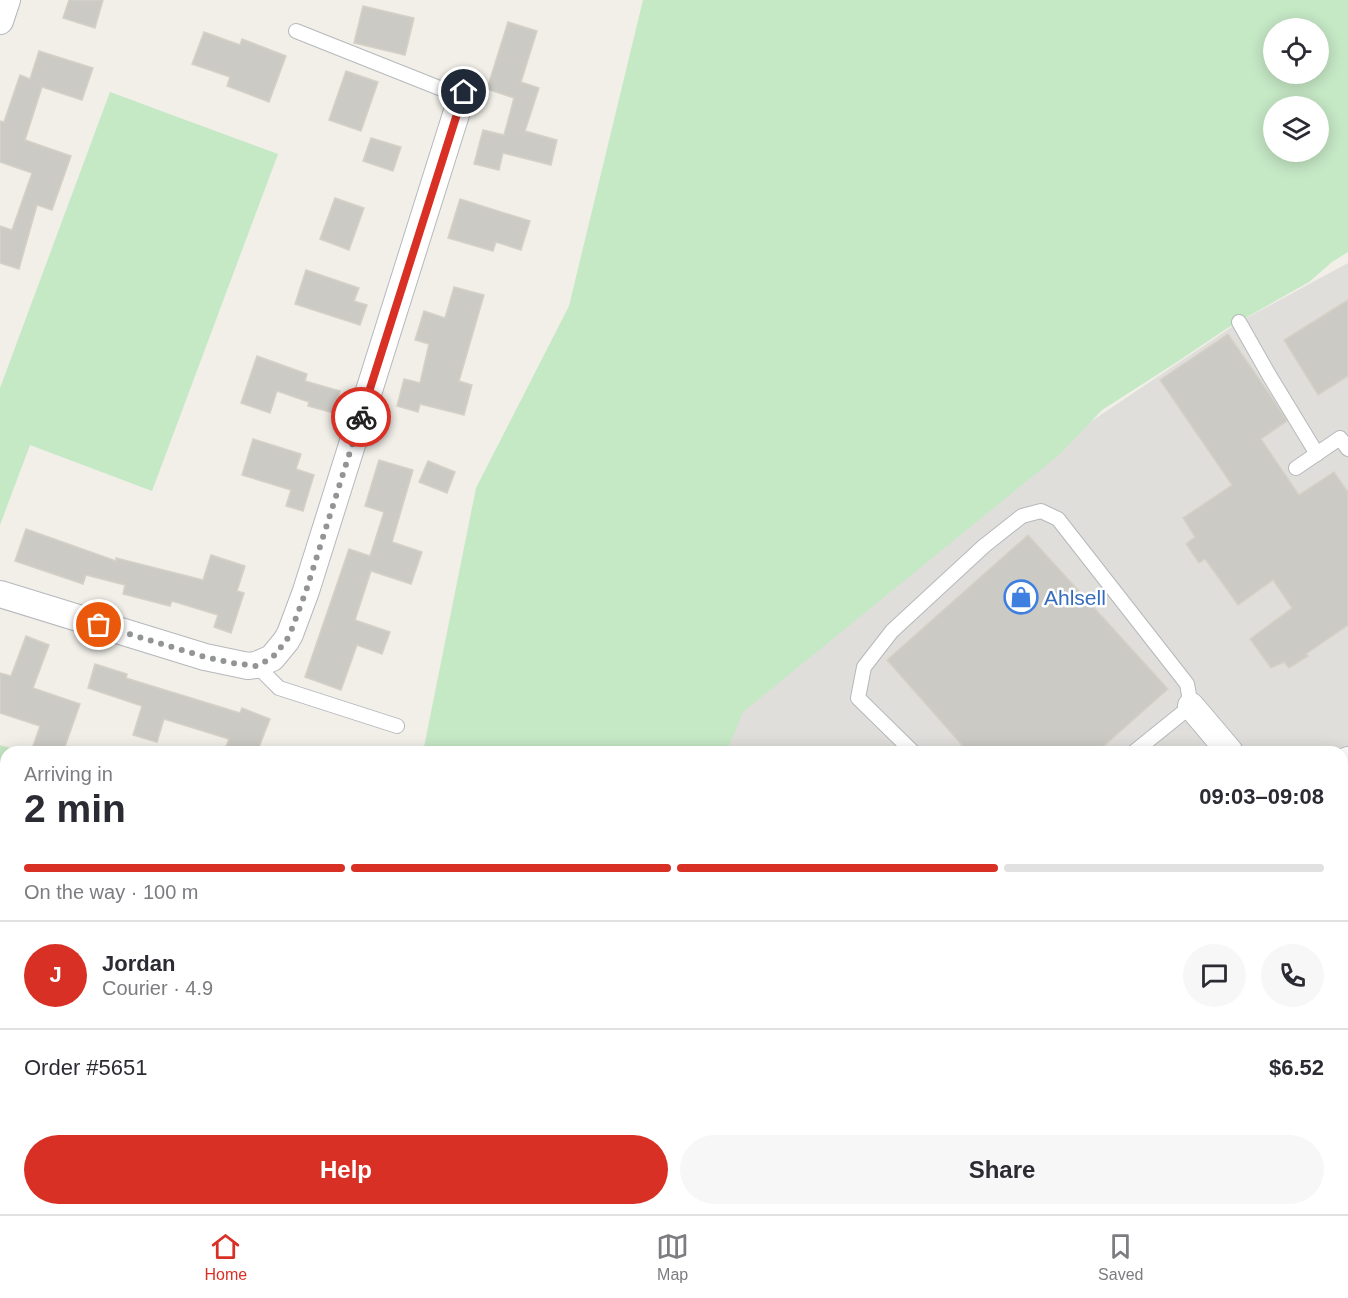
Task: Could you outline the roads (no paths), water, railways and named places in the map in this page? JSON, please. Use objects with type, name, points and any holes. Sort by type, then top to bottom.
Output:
[{"type":"street","points":[[0,21],[7,0]]},
{"type":"street","points":[[0,594],[205,657],[256,666],[272,658],[286,641],[298,612],[463,94]]},
{"type":"street","points":[[1191,706],[1225,746]]},
{"type":"lane","points":[[296,31],[463,94]]},
{"type":"lane","points":[[1239,322],[1317,454]]},
{"type":"lane","points":[[1296,468],[1340,438],[1348,449]]},
{"type":"lane","points":[[907,746],[858,698],[864,667],[892,631],[984,546],[1022,516],[1041,511],[1058,519],[1187,684],[1191,706],[1141,746]]},
{"type":"lane","points":[[256,666],[279,688],[397,726]]},
{"type":"place","name":"Ahlsell","points":[[1021,597]]}]
